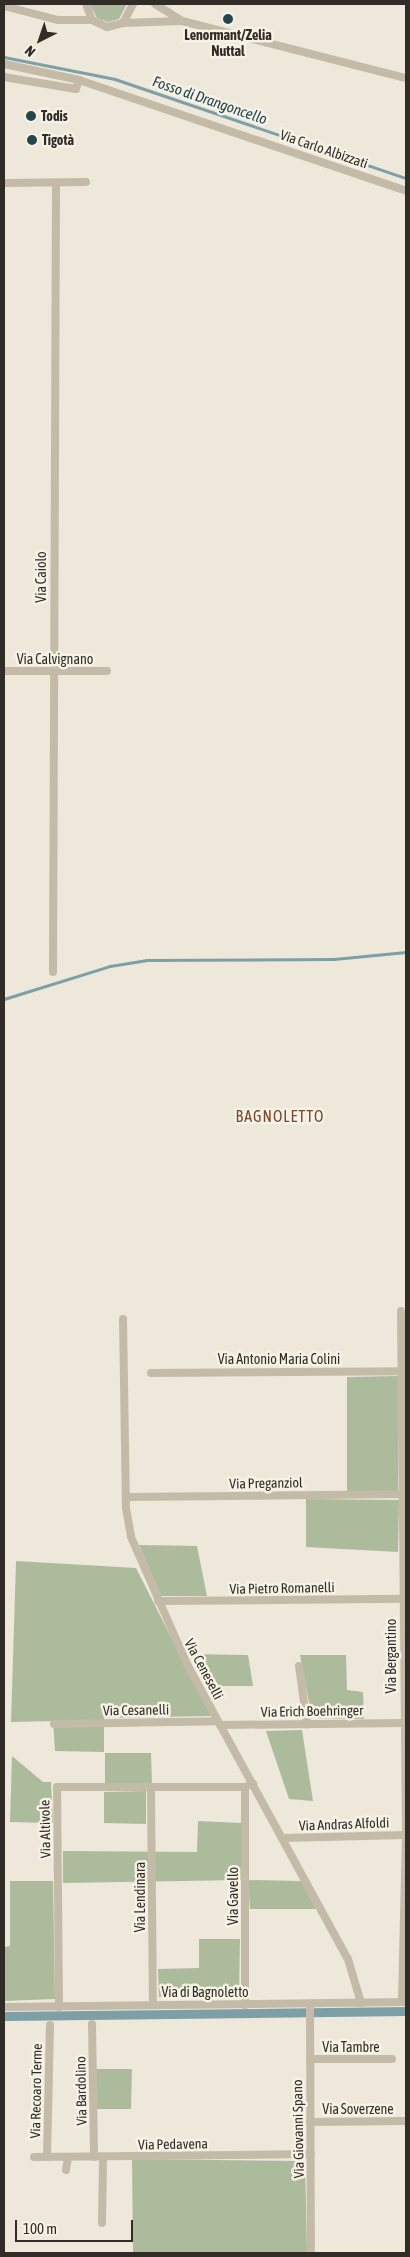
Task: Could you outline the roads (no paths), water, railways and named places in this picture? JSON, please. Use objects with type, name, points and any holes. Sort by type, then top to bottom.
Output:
[{"type":"street","points":[[78,4],[86,6],[92,20]]},
{"type":"street","points":[[123,23],[134,4]]},
{"type":"street","points":[[155,4],[182,22]]},
{"type":"street","points":[[4,6],[62,20],[92,20],[107,27],[123,23],[182,22],[406,78]]},
{"type":"street","name":"Via Carlo Albizzati","points":[[4,64],[79,80],[406,190]]},
{"type":"street","points":[[4,77],[76,89],[79,80]]},
{"type":"street","points":[[4,183],[86,182]]},
{"type":"street","name":"Via Caiolo","points":[[53,972],[56,183]]},
{"type":"street","name":"Via Calvignano","points":[[4,671],[107,671]]},
{"type":"street","name":"Via Bergantino","points":[[401,1310],[404,1371],[405,1494],[403,1723],[406,1835],[404,2002]]},
{"type":"street","name":"Via Ceneselli","points":[[123,1319],[126,1497],[131,1537],[158,1601],[249,1786],[284,1838],[350,1962],[361,2003]]},
{"type":"street","name":"Via Antonio Maria Colini","points":[[152,1373],[404,1371]]},
{"type":"street","name":"Via Preganziol","points":[[126,1497],[405,1494]]},
{"type":"street","name":"Via Pietro Romanelli","points":[[158,1601],[405,1599]]},
{"type":"street","points":[[299,1666],[307,1724]]},
{"type":"street","name":"Via Erich Boehringer","points":[[219,1723],[403,1723]]},
{"type":"street","name":"Via Cesanelli","points":[[54,1724],[219,1723]]},
{"type":"street","name":"Via Altivole","points":[[59,2007],[57,1788],[249,1786]]},
{"type":"street","name":"Via Gavello","points":[[245,2005],[249,1786]]},
{"type":"street","name":"Via Lendinara","points":[[151,1788],[153,2005]]},
{"type":"street","name":"Via Andras Alfoldi","points":[[284,1838],[406,1835]]},
{"type":"street","name":"Via di Bagnoletto","points":[[7,2007],[245,2005],[310,2009],[361,2003],[404,2002]]},
{"type":"street","name":"Via Giovanni Spano","points":[[310,2009],[311,2253]]},
{"type":"street","name":"Via Recoaro Terme","points":[[47,2157],[50,2024]]},
{"type":"street","name":"Via Bardolino","points":[[92,2024],[102,2223]]},
{"type":"street","name":"Via Tambre","points":[[310,2059],[392,2059]]},
{"type":"street","name":"Via Soverzene","points":[[310,2122],[406,2121]]},
{"type":"street","name":"Via Pedavena","points":[[34,2157],[311,2154]]},
{"type":"street","points":[[66,2170],[68,2157]]},
{"type":"waterway","name":"Fosso di Drangoncello","points":[[4,57],[115,79],[406,178]]},
{"type":"waterway","points":[[4,999],[110,966],[146,960],[334,959],[406,952]]},
{"type":"waterway","points":[[4,2016],[406,2011]]},
{"type":"place","name":"Lenormant/Zelia Nuttal","points":[[228,19]]},
{"type":"place","name":"Todis","points":[[31,116]]},
{"type":"place","name":"Tigotà","points":[[32,140]]},
{"type":"district","name":"BAGNOLETTO","points":[[280,1116]]}]
